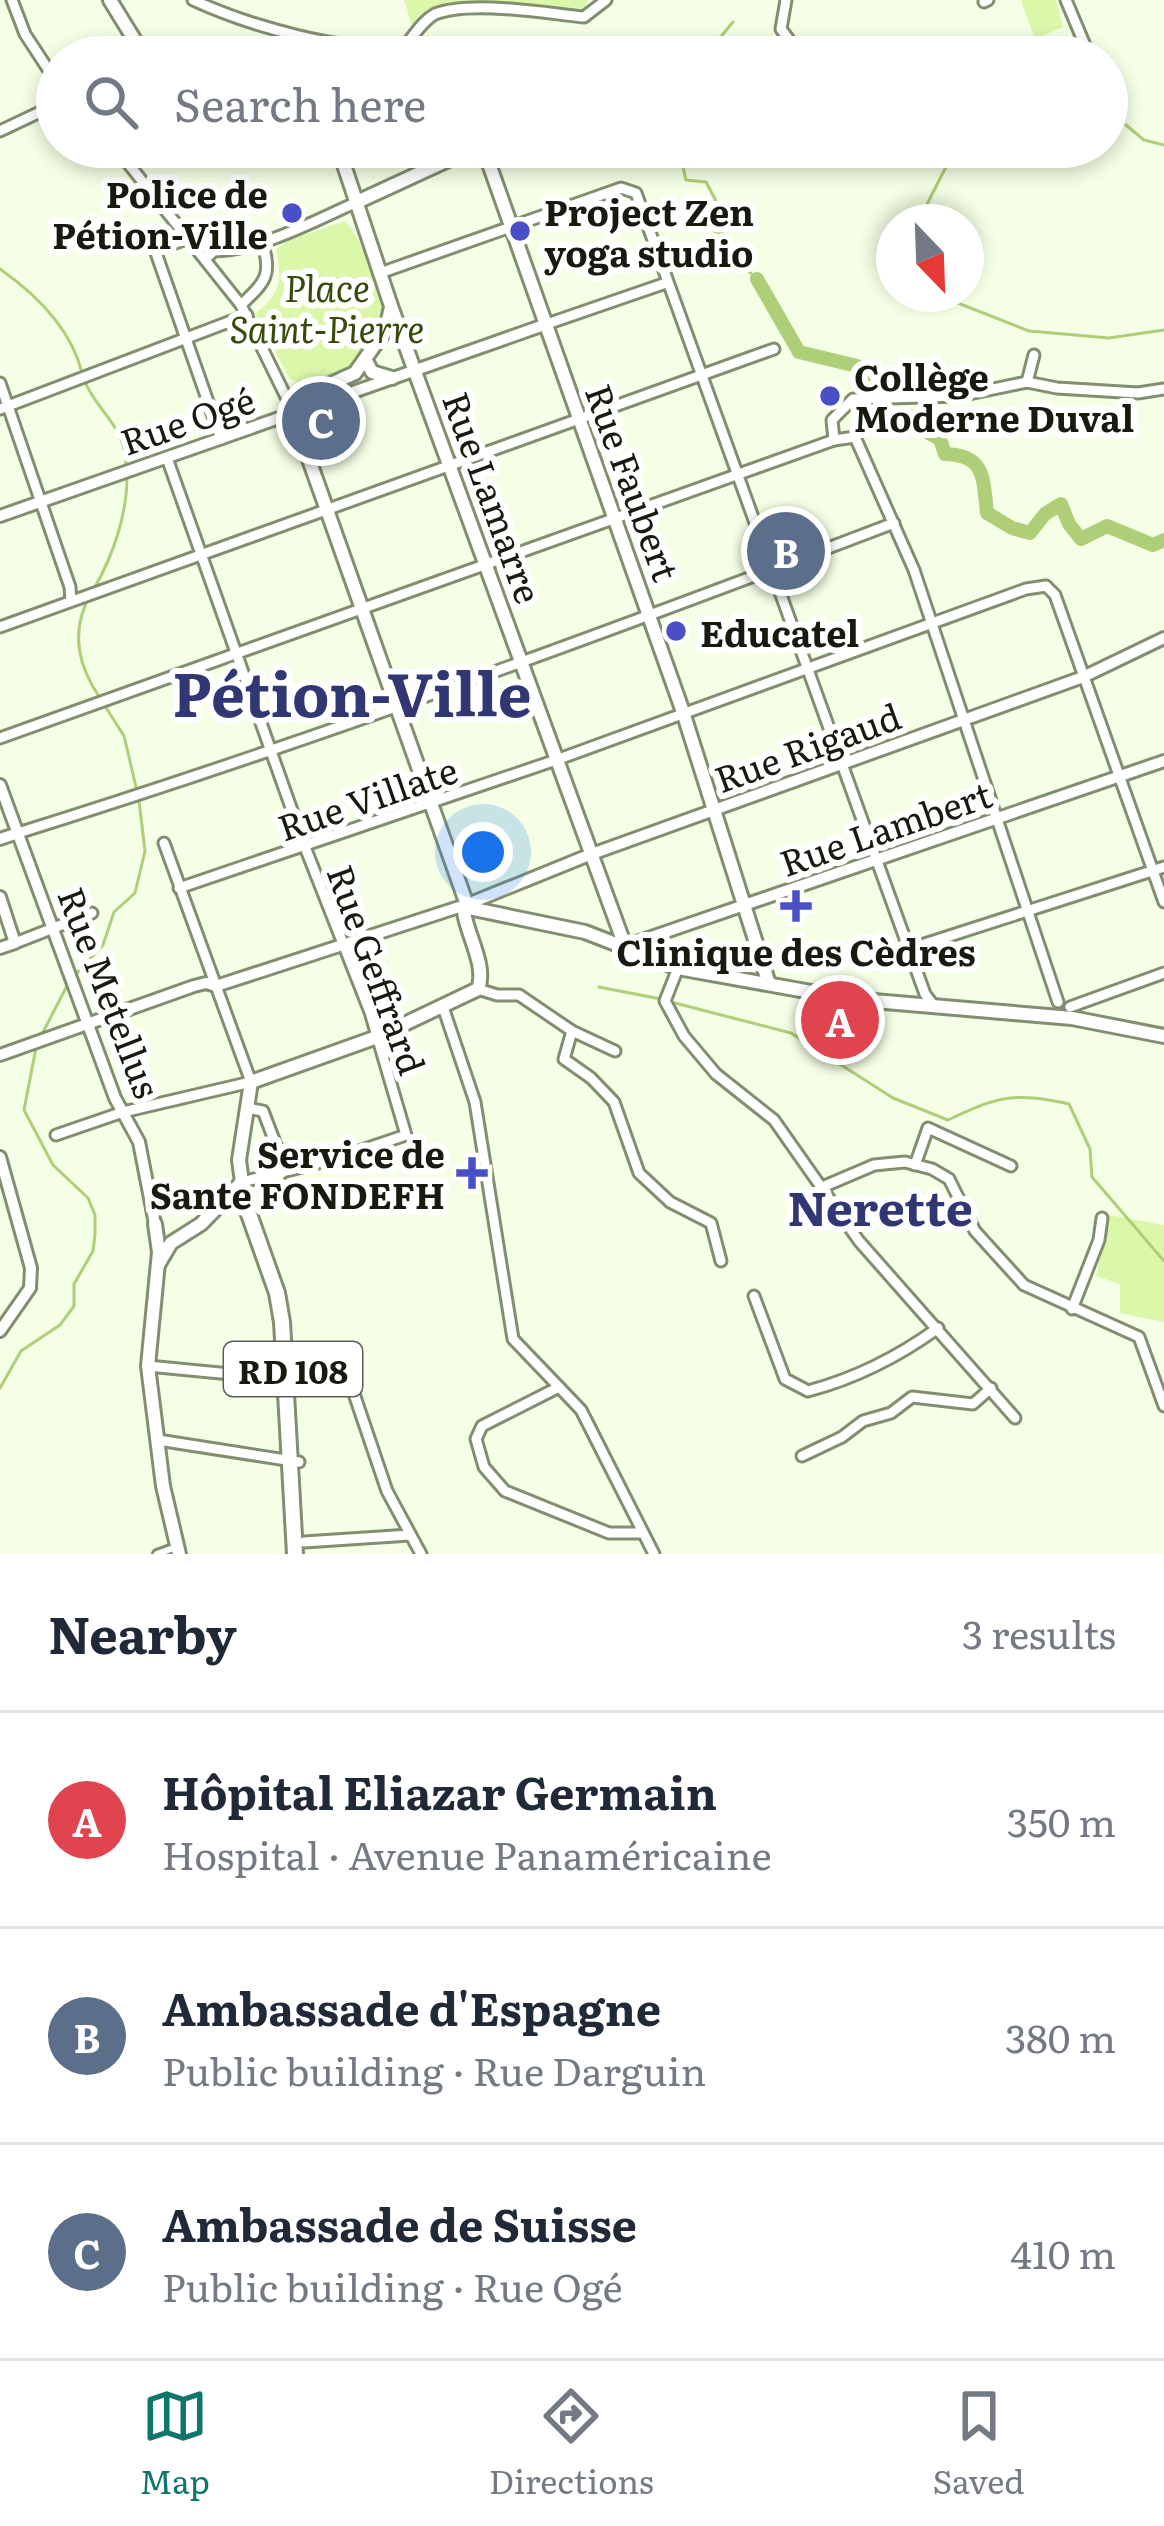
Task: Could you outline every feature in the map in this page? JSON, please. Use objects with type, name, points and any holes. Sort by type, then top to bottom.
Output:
[{"type":"main road","points":[[110,0],[133,36]]},
{"type":"main road","name":"Rue Lamarre","points":[[345,168],[589,855],[626,946]]},
{"type":"main road","points":[[357,202],[421,168]]},
{"type":"main road","name":"Rue Faubert","points":[[486,168],[615,516],[769,984]]},
{"type":"main road","points":[[251,1082],[377,1037],[478,989],[481,970],[465,929],[465,907],[432,802],[291,408],[350,376],[387,325],[391,306]]},
{"type":"main road","points":[[380,336],[392,336],[407,349]]},
{"type":"main road","points":[[365,359],[372,372],[392,378]]},
{"type":"main road","points":[[465,907],[585,932],[678,968],[850,1000],[1049,1016],[1071,1012],[1164,1036]]},
{"type":"main road","name":"RD 108","points":[[251,1082],[238,1160],[285,1293],[301,1550]]},
{"type":"main road","points":[[158,1265],[170,1243],[202,1224],[244,1187]]},
{"type":"main road","points":[[155,1224],[160,1233],[178,1238]]},
{"type":"main road","points":[[155,1224],[158,1265],[148,1366],[163,1486],[178,1550]]},
{"type":"street","points":[[12,0],[36,50]]},
{"type":"street","points":[[193,0],[309,36]]},
{"type":"street","points":[[414,36],[430,16],[446,10],[491,7],[584,17],[606,0]]},
{"type":"street","points":[[786,0],[781,28],[787,36]]},
{"type":"street","points":[[1066,0],[1081,36]]},
{"type":"street","points":[[0,131],[36,114]]},
{"type":"street","points":[[132,168],[244,310],[291,408]]},
{"type":"street","points":[[380,273],[621,188],[635,193],[925,994],[939,1009]]},
{"type":"street","points":[[206,258],[214,251],[227,253],[262,242],[357,202]]},
{"type":"street","points":[[190,238],[155,250],[221,439]]},
{"type":"street","points":[[4,408],[187,338],[244,310],[264,281],[268,261],[262,242]]},
{"type":"street","points":[[214,269],[227,253]]},
{"type":"street","name":"Rue Ogé","points":[[0,516],[221,439],[291,408],[666,283]]},
{"type":"street","points":[[0,627],[774,349]]},
{"type":"street","points":[[1028,382],[1034,356]]},
{"type":"street","points":[[834,440],[832,420],[853,399],[959,396],[1028,382],[1138,393],[1164,389]]},
{"type":"street","points":[[0,383],[4,408],[71,601]]},
{"type":"street","points":[[0,737],[615,516],[834,440],[855,437],[932,622],[1058,1002],[1071,1012],[1164,973]]},
{"type":"street","name":"Rue Geffrard","points":[[167,458],[377,1037],[406,1135],[244,1187]]},
{"type":"street","points":[[0,839],[126,800],[650,617],[894,523]]},
{"type":"street","name":"Rue Villate","points":[[179,888],[556,760],[808,665],[1046,586],[1055,595],[1083,677]]},
{"type":"street","name":"Rue Rigaud","points":[[0,1055],[194,986],[216,986],[465,907],[589,855],[1083,677],[1164,638]]},
{"type":"street","points":[[1083,677],[1158,869],[1164,902]]},
{"type":"street","name":"Rue Lambert","points":[[626,946],[1164,761]]},
{"type":"street","name":"Rue Metellus","points":[[0,784],[88,1024],[139,1142],[155,1224]]},
{"type":"street","points":[[56,1135],[123,1112],[251,1082],[164,843]]},
{"type":"street","points":[[909,949],[1158,869]]},
{"type":"street","points":[[0,897],[14,943]]},
{"type":"street","points":[[0,948],[92,913]]},
{"type":"street","points":[[678,968],[665,1001],[674,1023],[716,1074],[774,1120],[859,1241],[1015,1418]]},
{"type":"street","points":[[478,989],[519,995],[572,1031],[616,1051]]},
{"type":"street","points":[[1049,1016],[1058,1002]]},
{"type":"street","points":[[442,1007],[475,1102],[510,1330],[522,1353],[590,1425],[654,1554]]},
{"type":"street","points":[[572,1031],[563,1059],[614,1102],[639,1173],[670,1202],[711,1222],[721,1262]]},
{"type":"street","points":[[247,1108],[262,1111],[284,1166],[281,1174]]},
{"type":"street","points":[[915,1165],[928,1128],[1011,1166]]},
{"type":"street","points":[[0,1159],[31,1268],[30,1288],[0,1331]]},
{"type":"street","points":[[820,1188],[874,1165],[915,1165],[949,1179],[975,1231],[1024,1286],[1139,1337],[1164,1406]]},
{"type":"street","points":[[1072,1309],[1100,1240],[1102,1218]]},
{"type":"street","points":[[754,1296],[785,1379],[808,1391],[848,1380],[907,1351],[938,1328]]},
{"type":"street","points":[[148,1366],[289,1380]]},
{"type":"street","points":[[350,1379],[387,1491],[421,1554]]},
{"type":"street","points":[[559,1387],[482,1426],[476,1439],[484,1467],[496,1484],[515,1496],[609,1533],[643,1533]]},
{"type":"street","points":[[802,1456],[863,1421],[891,1413],[912,1397],[973,1404],[991,1388]]},
{"type":"street","points":[[158,1440],[294,1461]]},
{"type":"street","points":[[301,1550],[410,1535]]},
{"type":"street","points":[[384,1537],[385,1554]]},
{"type":"street","points":[[157,1554],[178,1550]]},
{"type":"green space","points":[[404,0],[588,0],[582,13],[470,9],[412,26]]},
{"type":"green space","points":[[1021,0],[1056,0],[1063,27],[1034,36]]},
{"type":"green space","name":"Place Saint-Pierre","points":[[345,221],[371,268],[382,321],[359,363],[326,381],[299,382],[290,379],[255,314],[278,286],[276,250],[289,240]]},
{"type":"green space","points":[[1109,1215],[1164,1225],[1164,1322],[1120,1313],[1120,1284],[1096,1276]]},
{"type":"waterway","points":[[721,36],[733,22]]},
{"type":"waterway","points":[[1128,127],[1144,140],[1164,145]]},
{"type":"waterway","points":[[683,168],[686,180],[706,182],[716,201],[715,232],[727,235],[744,267],[757,279]]},
{"type":"waterway","points":[[927,204],[945,168]]},
{"type":"waterway","points":[[0,269],[51,314],[70,341],[82,373]]},
{"type":"waterway","points":[[757,279],[799,352],[857,366],[891,386]]},
{"type":"waterway","points":[[981,312],[1029,331],[1109,338],[1164,330]]},
{"type":"waterway","points":[[85,382],[122,441],[126,467]]},
{"type":"waterway","points":[[914,416],[920,428],[940,439],[945,454],[975,464],[983,480],[987,513],[1012,528],[1030,533],[1045,514],[1061,504],[1081,539],[1107,526],[1153,545],[1164,540]]},
{"type":"waterway","points":[[95,587],[118,534],[127,477]]},
{"type":"waterway","points":[[87,601],[79,627],[80,651],[100,698]]},
{"type":"waterway","points":[[105,706],[124,736],[137,791]]},
{"type":"waterway","points":[[74,976],[103,945],[114,912],[135,893],[145,851],[139,801]]},
{"type":"waterway","points":[[42,1034],[68,984]]},
{"type":"waterway","points":[[599,987],[661,999]]},
{"type":"waterway","points":[[671,1002],[791,1033],[893,1098],[948,1120],[1007,1098],[1069,1104],[1090,1149],[1092,1177],[1164,1261]]},
{"type":"waterway","points":[[0,1388],[21,1351],[60,1325],[74,1306],[74,1284],[93,1251],[95,1235],[95,1215],[88,1198],[53,1165],[24,1110],[36,1048]]},
{"type":"place","name":"Police de Pétion-Ville","points":[[292,213]]},
{"type":"place","name":"Project Zen yoga studio","points":[[520,231]]},
{"type":"place","name":"Collège Moderne Duval","points":[[830,396]]},
{"type":"place","name":"Ambassade de Suisse","points":[[321,421]]},
{"type":"place","name":"Ambassade d'Espagne","points":[[786,551]]},
{"type":"place","name":"Educatel","points":[[676,631]]},
{"type":"place","name":"Clinique des Cèdres","points":[[796,906]]},
{"type":"place","name":"Hôpital Eliazar Germain","points":[[840,1020]]},
{"type":"place","name":"Service de Sante FONDEFH","points":[[472,1173]]},
{"type":"district","name":"Pétion-Ville","points":[[352,690]]},
{"type":"district","name":"Nerette","points":[[880,1205]]}]
